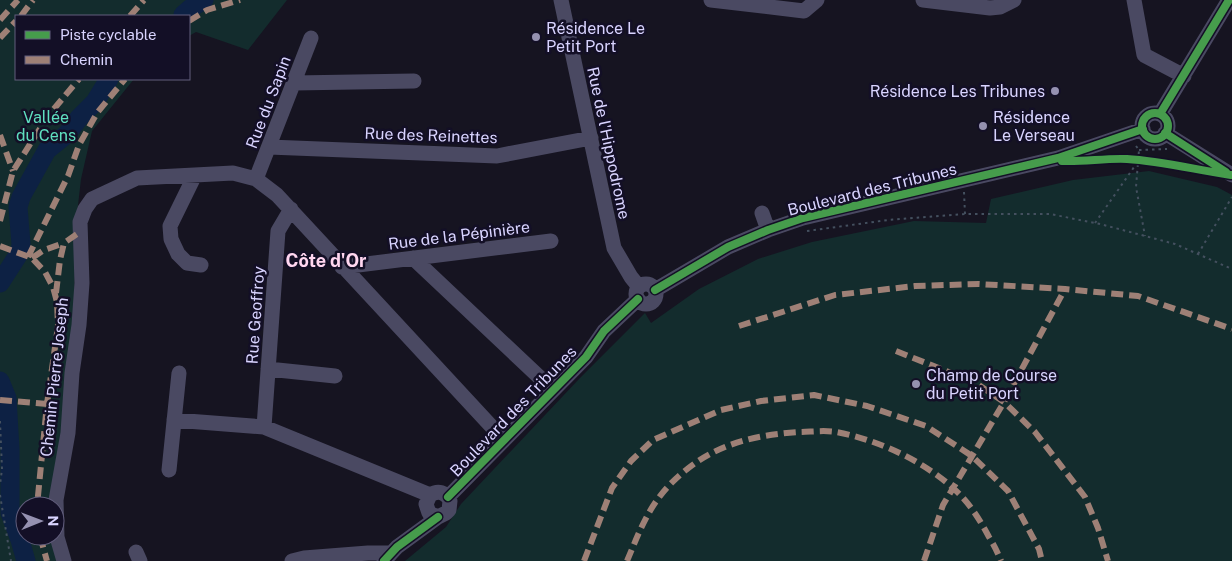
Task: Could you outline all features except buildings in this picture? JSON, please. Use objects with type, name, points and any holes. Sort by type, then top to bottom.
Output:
[{"type":"street","name":"Rue de l'Hippodrome","points":[[562,0],[614,248],[638,293]]},
{"type":"street","points":[[712,0],[804,11],[818,0]]},
{"type":"street","points":[[923,0],[990,8],[1000,7],[1014,0]]},
{"type":"street","points":[[1134,0],[1144,54],[1184,76]]},
{"type":"street","points":[[1167,140],[1167,122],[1160,114],[1229,0]]},
{"type":"street","name":"Rue du Sapin","points":[[256,179],[311,38]]},
{"type":"street","points":[[294,83],[414,81]]},
{"type":"street","name":"Boulevard des Tribunes","points":[[448,497],[586,357],[604,331],[638,293],[643,304],[652,302],[656,297],[655,290],[728,247],[768,230],[803,218],[1058,158],[1142,129],[1143,121],[1148,115],[1160,114]]},
{"type":"street","points":[[1142,129],[1147,136],[1167,140],[1232,176]]},
{"type":"street","name":"Rue des Reinettes","points":[[269,146],[496,156],[591,138]]},
{"type":"street","points":[[202,265],[187,263],[178,254],[171,239],[170,226],[195,175],[233,173],[256,179],[277,194],[342,267],[504,440]]},
{"type":"street","name":"Chemin Pierre Joseph","points":[[64,561],[57,537],[56,500],[68,432],[72,373],[79,325],[82,283],[80,222],[85,209],[92,200],[137,178],[195,175]]},
{"type":"street","name":"Rue Geoffroy","points":[[264,427],[278,231],[291,209]]},
{"type":"street","points":[[762,213],[768,230]]},
{"type":"street","name":"Rue de la Pépinière","points":[[342,267],[551,241]]},
{"type":"street","points":[[413,258],[553,390]]},
{"type":"street","points":[[268,369],[335,376]]},
{"type":"street","points":[[169,470],[179,373]]},
{"type":"street","points":[[174,420],[264,427],[432,507],[443,516],[449,510],[450,501],[448,497],[439,492],[432,507],[404,536],[391,554],[368,553],[304,558],[292,561]]},
{"type":"path","points":[[1139,150],[1168,149],[1167,140]]},
{"type":"path","points":[[1134,142],[1142,160],[1136,187],[1145,236]]},
{"type":"path","points":[[1127,159],[1142,160]]},
{"type":"path","points":[[1094,223],[1142,160]]},
{"type":"path","points":[[964,180],[965,214]]},
{"type":"path","points":[[1198,254],[1232,197]]},
{"type":"path","points":[[804,232],[888,220],[965,214],[1050,214],[1094,223],[1175,244],[1232,269]]},
{"type":"path","points":[[0,421],[2,469],[0,485]]},
{"type":"path","points":[[0,494],[11,561]]},
{"type":"green space","name":"Vallée du Cens","points":[[0,0],[287,0],[248,50],[196,32],[190,35],[190,15],[15,15],[15,80],[133,80],[92,131],[81,179],[76,223],[73,350],[52,496],[15,496],[15,546],[53,546],[58,561],[0,561]]},
{"type":"green space","name":"Champ de Course du Petit Port","points":[[1149,171],[1217,187],[1232,195],[1232,561],[405,561],[446,527],[461,504],[579,379],[645,313],[651,323],[699,289],[758,259],[812,242],[914,221],[986,223],[991,199],[1073,180]]},
{"type":"waterway","points":[[183,15],[204,0]]},
{"type":"waterway","points":[[0,283],[20,252],[18,207],[21,197],[47,150],[67,134],[79,118],[95,102],[108,80]]},
{"type":"waterway","points":[[0,381],[7,398],[10,449],[10,513],[26,561]]},
{"type":"marked path","points":[[0,20],[18,0]]},
{"type":"marked path","points":[[22,15],[33,0]]},
{"type":"marked path","points":[[131,15],[144,0]]},
{"type":"marked path","points":[[190,20],[207,10],[240,0]]},
{"type":"marked path","points":[[0,38],[15,22]]},
{"type":"marked path","points":[[0,221],[13,171],[48,116],[78,80]]},
{"type":"marked path","points":[[28,257],[68,176],[79,145],[97,113],[124,80]]},
{"type":"marked path","points":[[0,135],[13,171]]},
{"type":"marked path","points":[[56,293],[64,243],[80,232]]},
{"type":"marked path","points":[[32,258],[44,250],[64,243]]},
{"type":"marked path","points":[[0,246],[32,258],[45,272],[53,287],[57,302],[58,326],[47,404],[38,496]]},
{"type":"marked path","points":[[739,326],[835,295],[915,286],[979,284],[1138,296],[1232,329]]},
{"type":"marked path","points":[[924,561],[943,505],[1004,402],[1065,289]]},
{"type":"marked path","points":[[896,351],[976,383],[1004,402],[1035,432],[1085,497],[1098,528],[1108,561]]},
{"type":"marked path","points":[[584,561],[612,488],[631,461],[653,440],[721,410],[761,401],[814,395],[867,406],[926,426],[972,456],[1008,491],[1039,549],[1042,561]]},
{"type":"marked path","points":[[0,400],[47,404]]},
{"type":"marked path","points":[[627,561],[644,523],[657,501],[674,480],[699,461],[725,447],[753,438],[783,433],[822,431],[836,432],[867,440],[899,453],[929,469],[965,500],[982,524],[1001,561]]},
{"type":"marked path","points":[[43,546],[47,561]]},
{"type":"cycle path","points":[[1160,114],[1229,0]]},
{"type":"cycle path","points":[[1155,113],[1164,117],[1168,126],[1164,135],[1155,139],[1146,135],[1142,126],[1146,117],[1155,113]]},
{"type":"cycle path","points":[[655,290],[728,247],[803,218],[1058,158],[1143,129]]},
{"type":"cycle path","points":[[1165,133],[1226,172]]},
{"type":"cycle path","points":[[1062,161],[1140,160],[1231,175]]},
{"type":"cycle path","points":[[448,497],[586,357],[604,331],[638,299]]},
{"type":"cycle path","points":[[384,561],[397,547],[438,517]]},
{"type":"place","name":"Résidence Le Petit Port","points":[[536,37]]},
{"type":"place","name":"Résidence Les Tribunes","points":[[1055,91]]},
{"type":"place","name":"Résidence Le Verseau","points":[[983,126]]},
{"type":"place","name":"Champ de Course du Petit Port","points":[[916,384]]},
{"type":"district","name":"Côte d'Or","points":[[326,261]]}]
